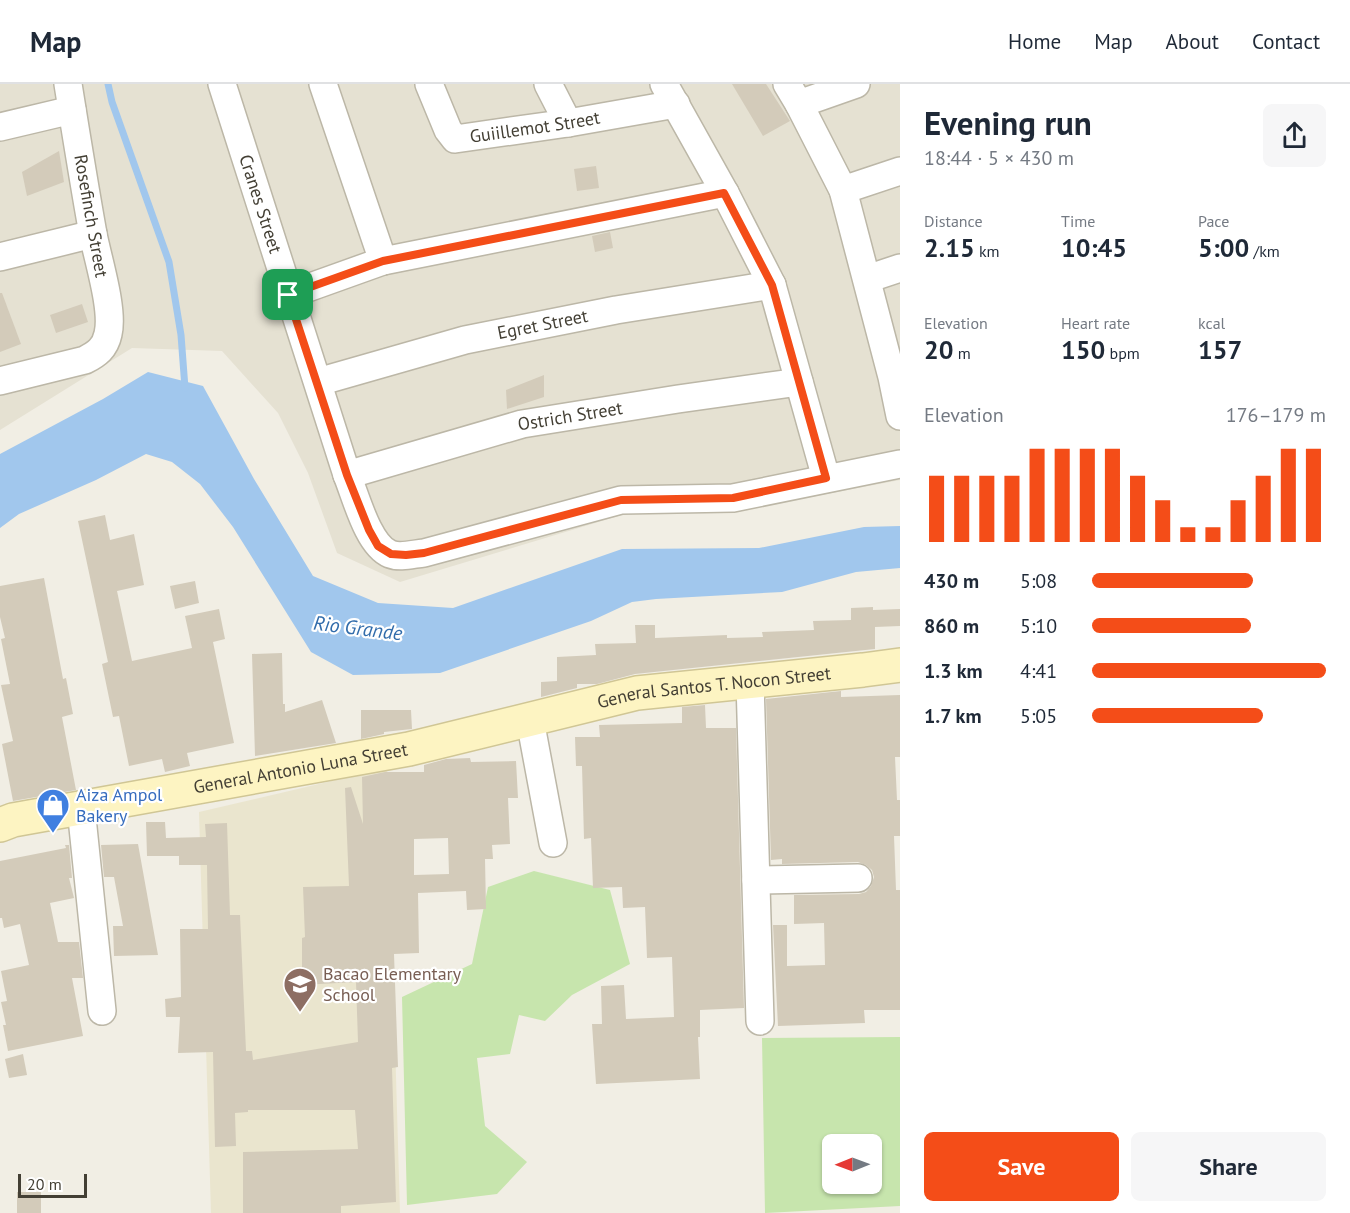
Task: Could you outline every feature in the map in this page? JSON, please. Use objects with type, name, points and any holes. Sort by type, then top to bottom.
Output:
[{"type":"main road","name":"General Santos T. Nocon Street","points":[[530,720],[637,693],[900,665]]},
{"type":"main road","name":"General Antonio Luna Street","points":[[0,825],[13,820],[409,749],[530,720]]},
{"type":"street","name":"Cranes Street","points":[[222,84],[347,475],[369,530],[378,546],[391,554],[424,553],[621,500],[733,498],[826,478]]},
{"type":"street","points":[[323,84],[383,261]]},
{"type":"street","name":"Guiillemot Street","points":[[429,84],[448,130],[455,139],[568,123],[670,94]]},
{"type":"street","points":[[548,84],[568,123]]},
{"type":"street","points":[[856,84],[793,94],[843,190],[896,375],[900,416]]},
{"type":"street","points":[[670,94],[772,285],[826,478],[900,464]]},
{"type":"street","points":[[0,127],[70,97]]},
{"type":"street","name":"Rosefinch Street","points":[[0,381],[85,360],[104,347],[109,332],[110,316],[93,234],[70,97]]},
{"type":"street","points":[[843,190],[900,171]]},
{"type":"street","points":[[288,295],[383,261],[724,193]]},
{"type":"street","points":[[0,258],[93,234]]},
{"type":"street","points":[[867,279],[900,268]]},
{"type":"street","name":"Egret Street","points":[[318,382],[465,340],[616,310],[772,285]]},
{"type":"street","name":"Ostrich Street","points":[[347,475],[522,424],[799,382]]},
{"type":"street","points":[[750,682],[760,1021]]},
{"type":"street","points":[[530,720],[553,843]]},
{"type":"street","points":[[81,808],[102,1011]]},
{"type":"street","points":[[756,880],[858,878]]},
{"type":"shaded area","points":[[0,84],[900,84],[900,480],[732,512],[625,514],[400,582],[337,553],[308,473],[278,413],[222,351],[132,348],[0,430]]},
{"type":"shaded area","name":"Bacao Elementary School","points":[[387,768],[400,1213],[211,1213],[199,812]]},
{"type":"green space","points":[[534,871],[610,890],[630,964],[572,995],[545,1021],[519,1015],[510,1054],[477,1058],[485,1126],[527,1162],[497,1194],[407,1205],[402,997],[472,964],[488,887]]},
{"type":"green space","points":[[900,1037],[900,1206],[765,1213],[762,1038]]},
{"type":"water","name":"Rio Grande","points":[[148,372],[203,386],[254,479],[313,576],[378,603],[453,608],[622,549],[759,548],[864,527],[900,526],[900,568],[856,572],[782,592],[632,602],[591,621],[440,673],[353,675],[311,652],[233,527],[200,484],[172,462],[146,454],[96,480],[19,514],[0,528],[0,454],[103,399]]},
{"type":"building","points":[[732,84],[766,84],[790,121],[763,136]]},
{"type":"building","points":[[59,151],[64,182],[27,196],[22,172]]},
{"type":"building","points":[[596,166],[599,188],[577,191],[574,169]]},
{"type":"building","points":[[610,232],[613,248],[595,252],[592,236]]},
{"type":"building","points":[[0,293],[2,293],[21,344],[0,352]]},
{"type":"building","points":[[82,304],[88,322],[56,333],[50,315]]},
{"type":"building","points":[[544,375],[544,397],[507,409],[506,390]]},
{"type":"building","points":[[105,515],[110,540],[134,534],[144,585],[117,591],[132,661],[192,648],[185,616],[219,609],[225,639],[213,642],[234,743],[187,753],[190,766],[165,772],[162,759],[129,766],[119,716],[113,717],[102,664],[108,662],[78,521]]},
{"type":"building","points":[[44,578],[63,679],[66,678],[73,714],[62,717],[76,790],[13,801],[2,744],[13,741],[1,685],[10,684],[1,639],[5,638],[0,617],[0,586]]},
{"type":"building","points":[[195,581],[199,603],[175,609],[170,586]]},
{"type":"building","points":[[873,607],[873,610],[900,609],[900,626],[875,627],[875,649],[635,674],[597,684],[577,684],[577,688],[541,697],[541,682],[557,681],[557,657],[596,655],[595,644],[636,643],[635,625],[655,625],[655,638],[727,635],[727,638],[763,637],[762,632],[814,630],[813,621],[851,620],[851,608]]},
{"type":"building","points":[[282,653],[285,712],[322,700],[336,743],[255,756],[252,654]]},
{"type":"building","points":[[841,691],[841,697],[900,695],[900,757],[895,757],[897,800],[900,800],[900,836],[894,836],[896,890],[900,890],[900,1010],[864,1010],[865,1023],[778,1026],[773,925],[787,925],[787,966],[825,965],[824,923],[794,924],[794,895],[859,894],[866,892],[874,877],[872,870],[858,862],[782,864],[782,859],[771,860],[766,699]]},
{"type":"building","points":[[705,705],[706,728],[736,728],[744,1008],[700,1010],[700,1037],[698,1037],[700,1079],[596,1084],[592,1024],[602,1024],[601,986],[624,985],[626,1019],[674,1017],[672,957],[647,958],[645,907],[623,908],[622,887],[593,888],[591,838],[584,839],[582,766],[576,766],[575,737],[600,737],[599,725],[682,723],[682,707]]},
{"type":"building","points":[[361,710],[411,710],[412,729],[384,732],[384,734],[361,739]]},
{"type":"building","points":[[470,758],[471,762],[516,761],[518,798],[508,798],[510,844],[492,845],[493,859],[485,859],[486,909],[467,910],[466,891],[418,893],[419,953],[394,954],[398,1067],[392,1068],[396,1202],[341,1206],[341,1213],[243,1213],[243,1152],[358,1149],[355,1110],[248,1110],[248,1112],[235,1113],[236,1146],[215,1147],[213,1052],[178,1053],[180,1017],[166,1017],[165,999],[181,997],[180,929],[208,929],[207,865],[179,865],[179,856],[147,856],[146,822],[165,822],[166,838],[206,837],[205,824],[227,823],[230,915],[240,915],[246,1051],[252,1051],[253,1060],[358,1042],[356,982],[302,985],[302,938],[305,937],[303,887],[349,886],[345,788],[351,787],[363,824],[362,777],[385,772],[424,772],[424,765],[446,759]],"holes":[[[448,838],[449,874],[414,875],[414,839]]]},
{"type":"building","points":[[138,844],[158,955],[114,956],[113,926],[123,926],[114,877],[104,877],[101,845]]},
{"type":"building","points":[[65,845],[69,845],[72,878],[69,878],[74,898],[50,903],[58,942],[79,942],[83,978],[72,978],[83,1036],[8,1051],[1,1002],[7,1001],[1,971],[29,965],[20,924],[4,928],[2,918],[0,918],[0,861],[66,848]]},
{"type":"building","points":[[23,1054],[27,1075],[9,1078],[5,1059]]},
{"type":"building","points":[[17,1192],[41,1192],[41,1213],[17,1213]]},
{"type":"waterway","points":[[108,84],[112,102],[169,262],[181,335],[185,388]]},
{"type":"place","name":"Aiza Ampol Bakery","points":[[53,834]]},
{"type":"place","name":"Bacao Elementary School","points":[[300,1013]]},
{"type":"route","points":[[724,193],[772,285],[826,478],[733,498],[621,500],[424,553],[391,554],[378,546],[369,530],[347,475],[288,295],[383,261],[724,193]]}]
